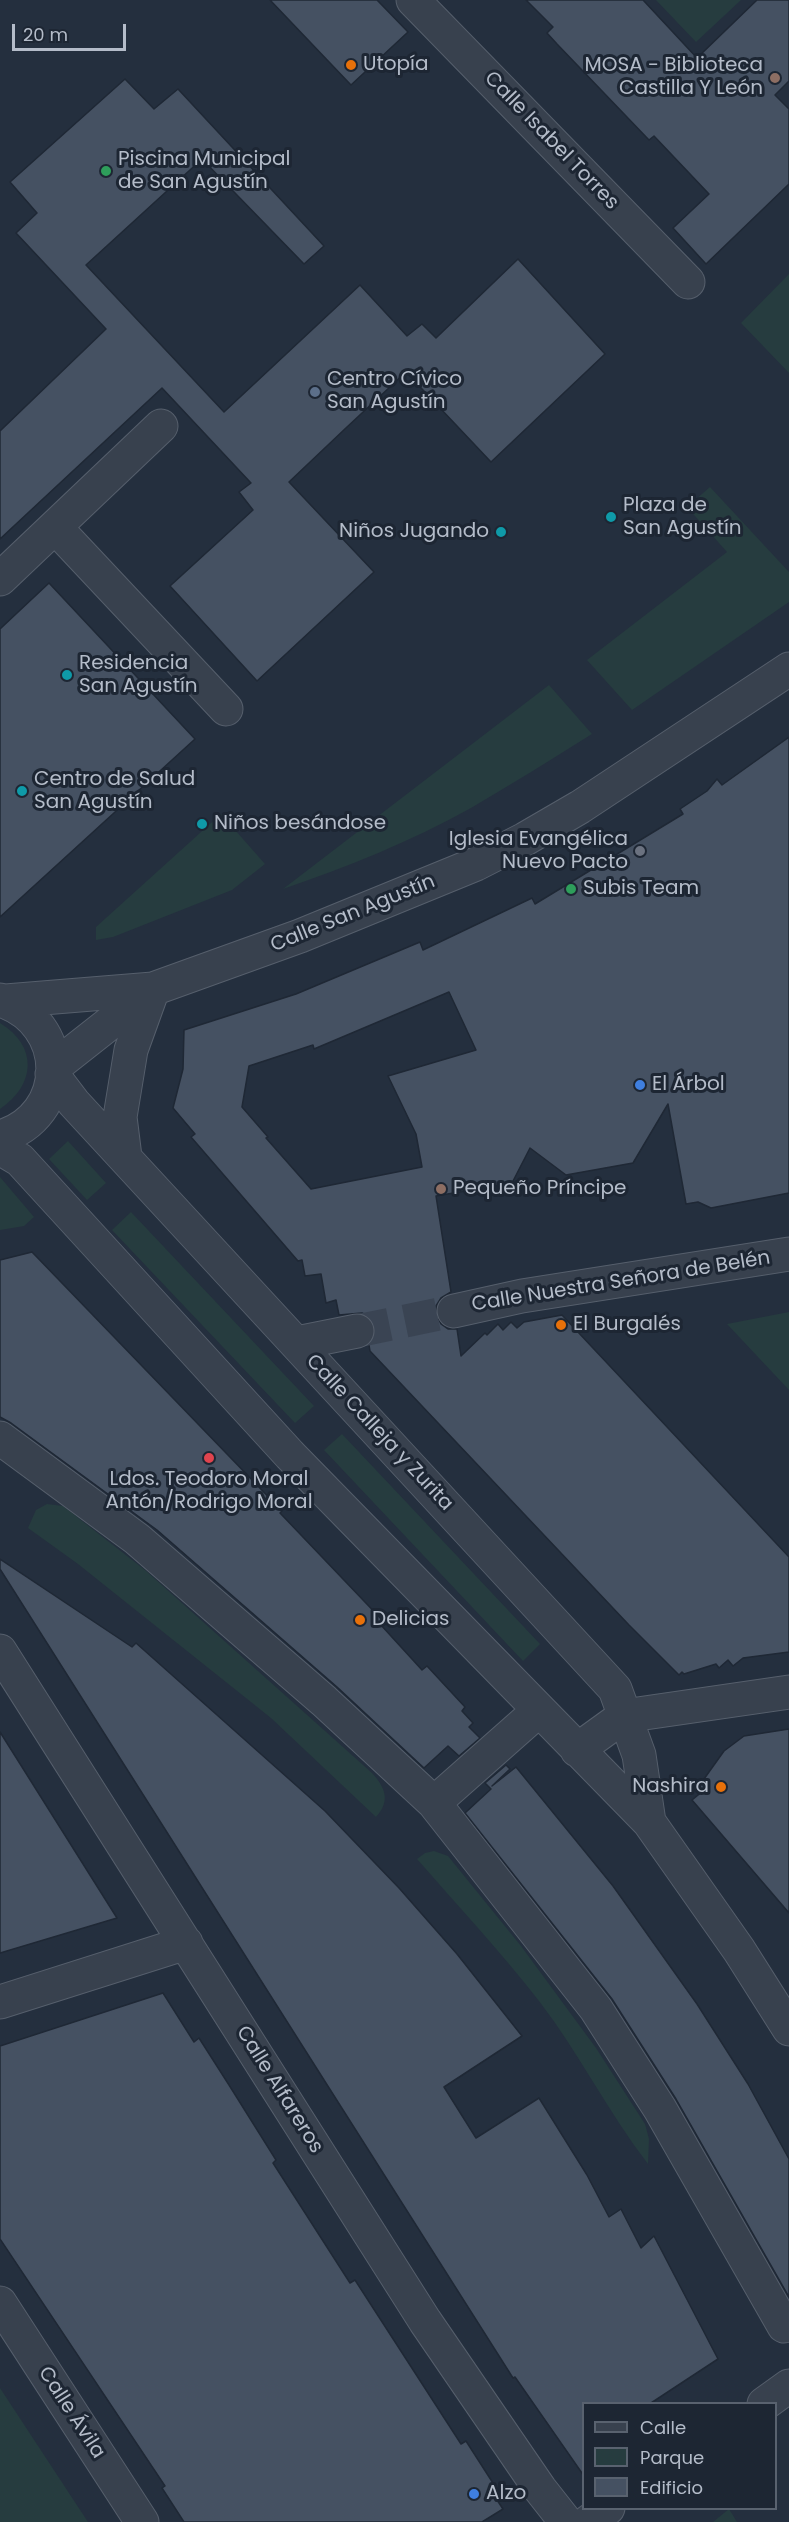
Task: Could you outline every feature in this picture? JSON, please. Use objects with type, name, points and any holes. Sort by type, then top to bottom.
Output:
[{"type":"street","name":"Calle Isabel Torres","points":[[413,0],[688,282]]},
{"type":"street","points":[[0,579],[161,426]]},
{"type":"street","points":[[55,527],[226,709]]},
{"type":"street","name":"Calle San Agustín","points":[[3,1000],[153,989],[300,936],[467,868],[525,839],[580,807],[789,669]]},
{"type":"street","points":[[125,1157],[120,1117],[131,1050],[153,989]]},
{"type":"street","name":"Calle San Agustín","points":[[53,1071],[153,989]]},
{"type":"street","points":[[0,1137],[27,1124],[44,1106],[51,1088],[53,1071],[49,1044],[34,1020],[3,1000]]},
{"type":"street","name":"Calle Calleja y Zurita","points":[[53,1071],[74,1103],[615,1689],[639,1755],[649,1822]]},
{"type":"street","name":"Calle Calleja y Zurita","points":[[0,1148],[20,1160],[290,1455],[649,1822],[740,1950],[789,2029]]},
{"type":"street","name":"Calle Nuestra Señora de Belén","points":[[454,1311],[522,1296],[789,1254]]},
{"type":"street","points":[[297,1343],[357,1331]]},
{"type":"street","points":[[0,1438],[137,1539],[324,1701],[440,1797],[596,2008],[660,2109],[784,2326]]},
{"type":"street","name":"Calle Alfareros","points":[[0,1651],[425,2321],[540,2489],[566,2522]]},
{"type":"street","points":[[577,1750],[624,1716],[789,1692]]},
{"type":"street","points":[[440,1797],[538,1711]]},
{"type":"street","points":[[0,2002],[186,1943]]},
{"type":"street","name":"Calle Ávila","points":[[4,2318],[142,2522]]},
{"type":"street","points":[[765,2402],[789,2386]]},
{"type":"street","points":[[588,2522],[605,2510]]},
{"type":"green space","points":[[656,0],[741,0],[696,42]]},
{"type":"green space","points":[[789,274],[789,373],[741,323]]},
{"type":"green space","points":[[710,487],[789,572],[789,602],[632,710],[587,660],[727,552],[687,507]]},
{"type":"green space","points":[[549,685],[592,734],[449,820],[379,853],[283,889]]},
{"type":"green space","points":[[221,814],[265,864],[232,890],[113,937],[96,940],[96,927]]},
{"type":"green space","points":[[0,1023],[21,1043],[28,1066],[21,1089],[0,1109]]},
{"type":"green space","points":[[68,1141],[106,1183],[87,1200],[49,1159]]},
{"type":"green space","points":[[0,1177],[34,1217],[24,1226],[0,1230]]},
{"type":"green space","points":[[131,1212],[314,1406],[295,1423],[112,1230]]},
{"type":"green space","points":[[789,1312],[789,1390],[727,1324]]},
{"type":"green space","points":[[342,1434],[540,1644],[523,1661],[324,1450]]},
{"type":"green space","points":[[47,1504],[63,1506],[145,1570],[372,1773],[383,1789],[385,1800],[376,1817],[271,1718],[78,1564],[28,1528],[36,1510]]},
{"type":"green space","points":[[434,1851],[448,1856],[521,1946],[596,2048],[645,2124],[649,2139],[648,2164],[539,2001],[495,1947],[417,1859],[425,1853]]},
{"type":"green space","points":[[0,2388],[88,2522],[0,2522]]},
{"type":"green space","points":[[730,2510],[737,2522],[713,2522]]},
{"type":"building","points":[[270,0],[377,0],[408,32],[351,85]]},
{"type":"building","points":[[526,0],[643,0],[697,58],[757,0],[789,0],[789,81],[775,95],[789,109],[789,184],[706,264],[673,228],[709,194],[654,136],[649,140],[557,44],[547,33],[553,27]]},
{"type":"building","points":[[125,79],[154,109],[178,89],[324,246],[304,264],[202,159],[86,265],[224,412],[360,285],[407,336],[422,324],[436,338],[518,259],[605,354],[491,462],[406,372],[347,427],[289,482],[374,572],[257,681],[170,586],[253,510],[239,492],[251,483],[162,388],[0,539],[0,431],[106,329],[16,233],[37,213],[10,182]]},
{"type":"building","name":"Residencia San Agustín","points":[[49,583],[195,739],[0,917],[0,629]]},
{"type":"building","points":[[789,737],[789,1193],[711,1208],[698,1202],[686,1204],[668,1104],[633,1163],[566,1175],[530,1148],[512,1183],[436,1196],[451,1292],[441,1298],[436,1306],[436,1314],[441,1324],[448,1329],[457,1329],[461,1356],[498,1324],[503,1330],[511,1322],[517,1328],[524,1322],[562,1315],[789,1557],[789,1652],[743,1658],[733,1666],[728,1660],[719,1668],[716,1664],[684,1674],[682,1672],[679,1675],[370,1351],[369,1345],[375,1338],[375,1328],[371,1318],[362,1313],[339,1315],[336,1300],[326,1303],[321,1274],[305,1276],[302,1260],[298,1261],[191,1137],[195,1134],[173,1108],[183,1069],[184,1030],[296,994],[420,942],[423,950],[532,898],[535,904],[683,814],[680,809],[707,791],[717,779],[722,785]],"holes":[[[449,992],[476,1050],[388,1076],[416,1134],[422,1167],[311,1189],[242,1107],[249,1066],[313,1045],[314,1049]]]},
{"type":"building","points":[[32,1252],[282,1511],[280,1513],[384,1622],[380,1624],[422,1670],[427,1666],[465,1707],[462,1711],[473,1723],[469,1727],[480,1738],[459,1756],[448,1746],[424,1768],[337,1687],[157,1530],[0,1417],[0,1260]]},
{"type":"building","points":[[0,1559],[132,1647],[136,1643],[325,1811],[399,1888],[457,1954],[522,2036],[444,2087],[476,2138],[539,2098],[587,2175],[609,2217],[621,2209],[641,2248],[654,2236],[718,2359],[653,2402],[582,2402],[582,2473],[515,2377],[513,2378],[0,1569]]},
{"type":"building","points":[[789,1729],[789,1913],[692,1800],[703,1791],[699,1786],[724,1751],[744,1736]]},
{"type":"building","points":[[0,1732],[117,1918],[0,1953]]},
{"type":"building","points":[[506,1765],[510,1769],[492,1786],[516,1767],[613,1886],[697,2004],[748,2084],[789,2159],[789,2297],[676,2099],[612,1999],[465,1813],[491,1789],[485,1783]]},
{"type":"building","points":[[163,1993],[194,2042],[199,2038],[276,2160],[273,2163],[350,2283],[355,2280],[461,2444],[466,2441],[500,2494],[495,2497],[503,2509],[482,2522],[184,2522],[162,2488],[165,2486],[0,2239],[0,2046]]},
{"type":"tunnel","points":[[357,1331],[454,1311]]},
{"type":"place","name":"Utopía","points":[[351,65]]},
{"type":"place","name":"MOSA - Biblioteca Castilla Y León","points":[[775,78]]},
{"type":"place","name":"Piscina Municipal de San Agustín","points":[[106,171]]},
{"type":"place","name":"Centro Cívico San Agustín","points":[[315,392]]},
{"type":"place","name":"Plaza de San Agustín","points":[[611,517]]},
{"type":"place","name":"Niños Jugando","points":[[501,532]]},
{"type":"place","name":"Residencia San Agustín","points":[[67,675]]},
{"type":"place","name":"Centro de Salud San Agustín","points":[[22,791]]},
{"type":"place","name":"Niños besándose","points":[[202,824]]},
{"type":"place","name":"Iglesia Evangélica Nuevo Pacto","points":[[640,851]]},
{"type":"place","name":"Subis Team","points":[[571,889]]},
{"type":"place","name":"El Árbol","points":[[640,1085]]},
{"type":"place","name":"Pequeño Príncipe","points":[[441,1189]]},
{"type":"place","name":"El Burgalés","points":[[561,1325]]},
{"type":"place","name":"Ldos. Teodoro Moral Antón/Rodrigo Moral","points":[[209,1458]]},
{"type":"place","name":"Delicias","points":[[360,1620]]},
{"type":"place","name":"Nashira","points":[[721,1787]]},
{"type":"place","name":"Alzo","points":[[474,2494]]}]
